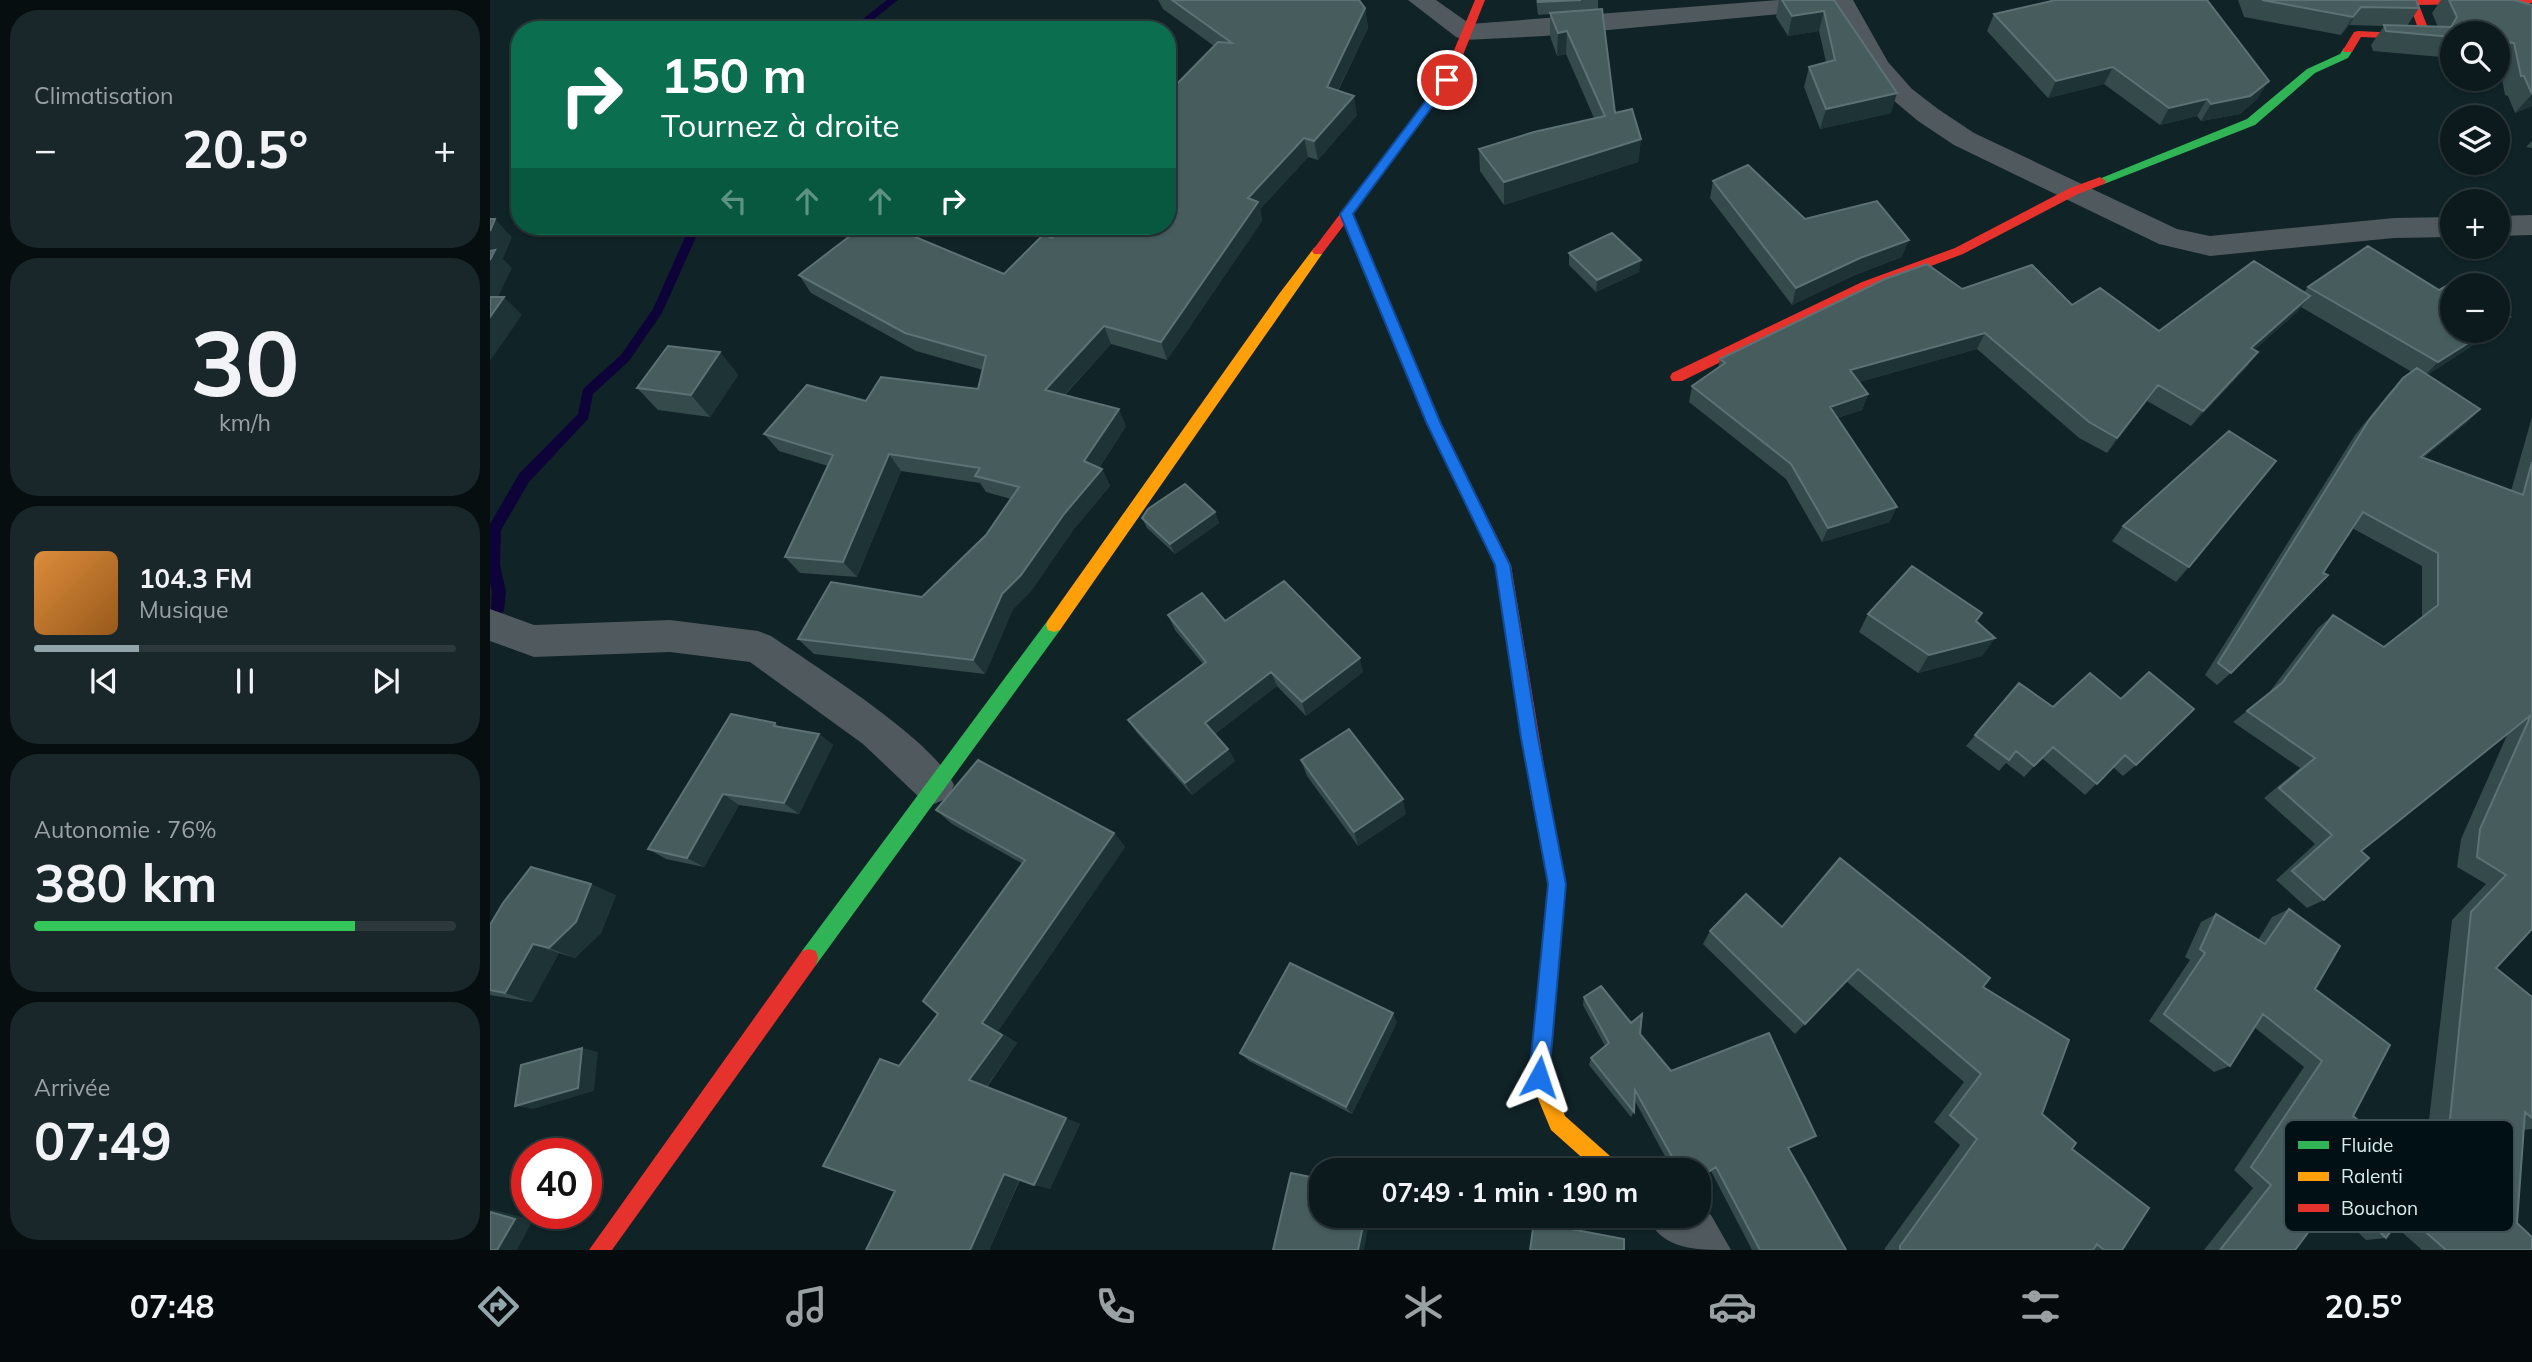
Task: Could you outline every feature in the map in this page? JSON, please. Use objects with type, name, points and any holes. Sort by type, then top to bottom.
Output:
[{"type":"street","points":[[1420,0],[1465,32],[1544,28],[1841,1],[1894,86],[1933,119],[1964,139],[2169,237],[2210,246],[2253,244],[2394,228],[2440,227]]},
{"type":"street","points":[[599,1250],[934,785],[1100,565],[1266,320],[1447,80],[1480,0]]},
{"type":"street","points":[[1677,377],[1867,285],[1959,251],[2074,191],[2251,122],[2311,71],[2344,56],[2358,34],[2427,38],[2412,2],[2494,3],[2532,0]]},
{"type":"street","points":[[1346,214],[1434,424],[1503,565],[1529,738],[1557,884],[1539,1077],[1558,1123],[1597,1158]]},
{"type":"street","points":[[2510,226],[2532,225]]},
{"type":"street","points":[[490,625],[534,641],[670,636],[758,647],[877,732],[934,785]]},
{"type":"street","points":[[1686,1228],[1707,1250]]},
{"type":"building","points":[[1172,0],[1359,0],[1365,8],[1327,87],[1354,96],[1314,141],[1304,138],[1248,198],[1258,202],[1161,342],[1104,326],[1045,390],[1119,409],[1084,461],[1102,469],[1064,514],[1021,575],[1002,594],[973,660],[798,639],[831,582],[922,597],[986,535],[1019,487],[975,476],[980,468],[889,454],[843,562],[785,557],[833,455],[764,434],[807,385],[866,401],[881,377],[978,389],[986,356],[905,333],[799,275],[851,235],[911,235],[1004,274],[1043,235],[1052,238],[1055,235],[1176,235],[1176,85],[1218,42],[1232,43]]},
{"type":"building","points":[[1538,0],[1581,0],[1538,2]]},
{"type":"building","points":[[1782,0],[1834,0],[1897,93],[1826,109],[1809,67],[1835,60],[1824,11],[1792,16]]},
{"type":"building","points":[[2056,0],[2207,0],[2269,81],[2250,96],[2211,104],[2207,99],[2169,108],[2113,67],[2056,81],[1994,14]]},
{"type":"building","points":[[2262,0],[2416,0],[2419,8],[2361,7],[2353,17]]},
{"type":"building","points":[[2449,0],[2514,0],[2532,5],[2532,94],[2524,76],[2521,76],[2514,43],[2510,43],[2510,21],[2455,21],[2457,17]]},
{"type":"building","points":[[1602,9],[1615,113],[1632,109],[1641,139],[1504,182],[1479,149],[1534,132],[1605,116],[1567,31],[1558,33],[1550,13]]},
{"type":"building","points":[[2384,25],[2440,27],[2440,36],[2386,31]]},
{"type":"building","points":[[1748,165],[1805,219],[1877,201],[1909,240],[1860,258],[1796,288],[1713,181]]},
{"type":"building","points":[[1612,233],[1641,260],[1597,280],[1569,253]]},
{"type":"building","points":[[2368,246],[2440,289],[2440,343],[2468,343],[2438,362],[2308,287]]},
{"type":"building","points":[[2254,261],[2310,296],[2251,348],[2258,352],[2203,411],[2158,385],[2117,438],[2089,422],[1985,333],[1850,370],[1868,394],[1830,407],[1897,507],[1828,528],[1791,464],[1692,386],[1725,363],[1720,359],[1885,279],[1927,264],[1962,289],[2032,265],[2072,305],[2100,288],[2159,331]]},
{"type":"building","points":[[490,297],[504,297],[490,317]]},
{"type":"building","points":[[668,346],[720,352],[691,395],[637,388]]},
{"type":"building","points":[[2417,368],[2480,409],[2421,457],[2523,495],[2532,462],[2532,929],[2496,968],[2532,997],[2532,1118],[2525,1112],[2517,1223],[2532,1237],[2532,1250],[2446,1250],[2426,1232],[2514,1232],[2514,1120],[2450,1120],[2471,912],[2506,875],[2477,857],[2480,829],[2531,715],[2361,851],[2369,858],[2324,900],[2292,871],[2332,835],[2279,788],[2315,758],[2247,711],[2282,683],[2333,615],[2384,647],[2438,605],[2438,553],[2363,512],[2323,573],[2328,575],[2231,673],[2218,663],[2369,420],[2403,378]]},
{"type":"building","points":[[2229,431],[2276,461],[2189,567],[2123,526]]},
{"type":"building","points":[[1185,484],[1215,512],[1170,544],[1142,518],[1148,509]]},
{"type":"building","points":[[1912,566],[1982,613],[1976,621],[1995,638],[1929,655],[1868,614]]},
{"type":"building","points":[[1284,581],[1360,658],[1302,702],[1271,672],[1205,723],[1228,749],[1185,783],[1128,720],[1206,662],[1168,615],[1202,593],[1225,621]]},
{"type":"building","points":[[2149,672],[2194,709],[2136,765],[2125,755],[2097,784],[2053,747],[2034,766],[2016,751],[2009,760],[1975,735],[2019,683],[2053,707],[2090,673],[2121,699]]},
{"type":"building","points":[[731,714],[775,723],[774,726],[819,734],[784,803],[723,794],[687,858],[648,849]]},
{"type":"building","points":[[1349,729],[1403,799],[1354,832],[1301,760]]},
{"type":"building","points":[[978,760],[1114,833],[982,1023],[1002,1035],[969,1080],[1066,1118],[1034,1185],[1004,1174],[970,1250],[866,1250],[895,1191],[823,1166],[880,1059],[899,1066],[938,1014],[923,1001],[1025,860],[936,810]]},
{"type":"building","points":[[1840,858],[1990,978],[1983,987],[2069,1040],[2042,1114],[2076,1143],[2072,1149],[2149,1208],[2122,1250],[2104,1250],[2097,1244],[2093,1250],[1900,1250],[1900,1246],[1977,1139],[1950,1115],[1981,1074],[1858,969],[1805,1024],[1710,931],[1746,894],[1782,927]]},
{"type":"building","points":[[531,867],[591,884],[576,922],[549,948],[533,944],[505,993],[490,990],[490,925]]},
{"type":"building","points":[[2289,909],[2340,946],[2315,989],[2390,1045],[2353,1116],[2358,1120],[2284,1120],[2284,1232],[2308,1232],[2295,1250],[2220,1250],[2271,1185],[2251,1167],[2322,1061],[2263,1014],[2230,1066],[2164,1014],[2205,953],[2200,949],[2216,914],[2265,944]]},
{"type":"building","points":[[1290,963],[1393,1013],[1346,1107],[1240,1053]]},
{"type":"building","points":[[1601,986],[1631,1023],[1642,1014],[1640,1034],[1671,1071],[1769,1033],[1816,1136],[1788,1148],[1846,1250],[1760,1250],[1716,1167],[1711,1170],[1711,1158],[1673,1158],[1635,1090],[1634,1112],[1591,1058],[1609,1043],[1584,997]]},
{"type":"building","points":[[582,1048],[578,1088],[515,1106],[521,1065]]},
{"type":"building","points":[[1291,1173],[1309,1177],[1309,1228],[1363,1228],[1358,1250],[1273,1250]]},
{"type":"building","points":[[490,1212],[511,1218],[511,1226],[497,1250],[490,1250]]},
{"type":"building","points":[[1533,1228],[1566,1228],[1624,1239],[1624,1250],[1530,1250]]},
{"type":"building","points":[[2380,1232],[2390,1232],[2386,1238]]},
{"type":"waterway","points":[[866,21],[893,0]]},
{"type":"waterway","points":[[490,617],[497,610],[499,592],[493,565],[494,529],[524,478],[584,416],[587,392],[625,358],[658,310],[691,235]]},
{"type":"traffic: fast","points":[[2100,181],[2251,122],[2311,71],[2344,56],[2348,50]]},
{"type":"traffic: fast","points":[[809,958],[1054,625]]},
{"type":"traffic: slow","points":[[1054,625],[1318,251]]},
{"type":"traffic: slow","points":[[1539,790],[1557,884],[1539,1077],[1558,1123],[1597,1158]]},
{"type":"traffic: jam","points":[[1318,251],[1447,80],[1480,0]]},
{"type":"traffic: jam","points":[[2348,50],[2358,34],[2427,38],[2412,2],[2532,0]]},
{"type":"traffic: jam","points":[[1677,377],[1867,285],[1959,251],[2074,191],[2100,181]]},
{"type":"traffic: jam","points":[[1346,214],[1434,424],[1503,565],[1539,790]]},
{"type":"traffic: jam","points":[[599,1250],[809,958]]},
{"type":"route","points":[[1447,80],[1346,214],[1434,424],[1503,565],[1529,738],[1557,884],[1539,1077]]}]
